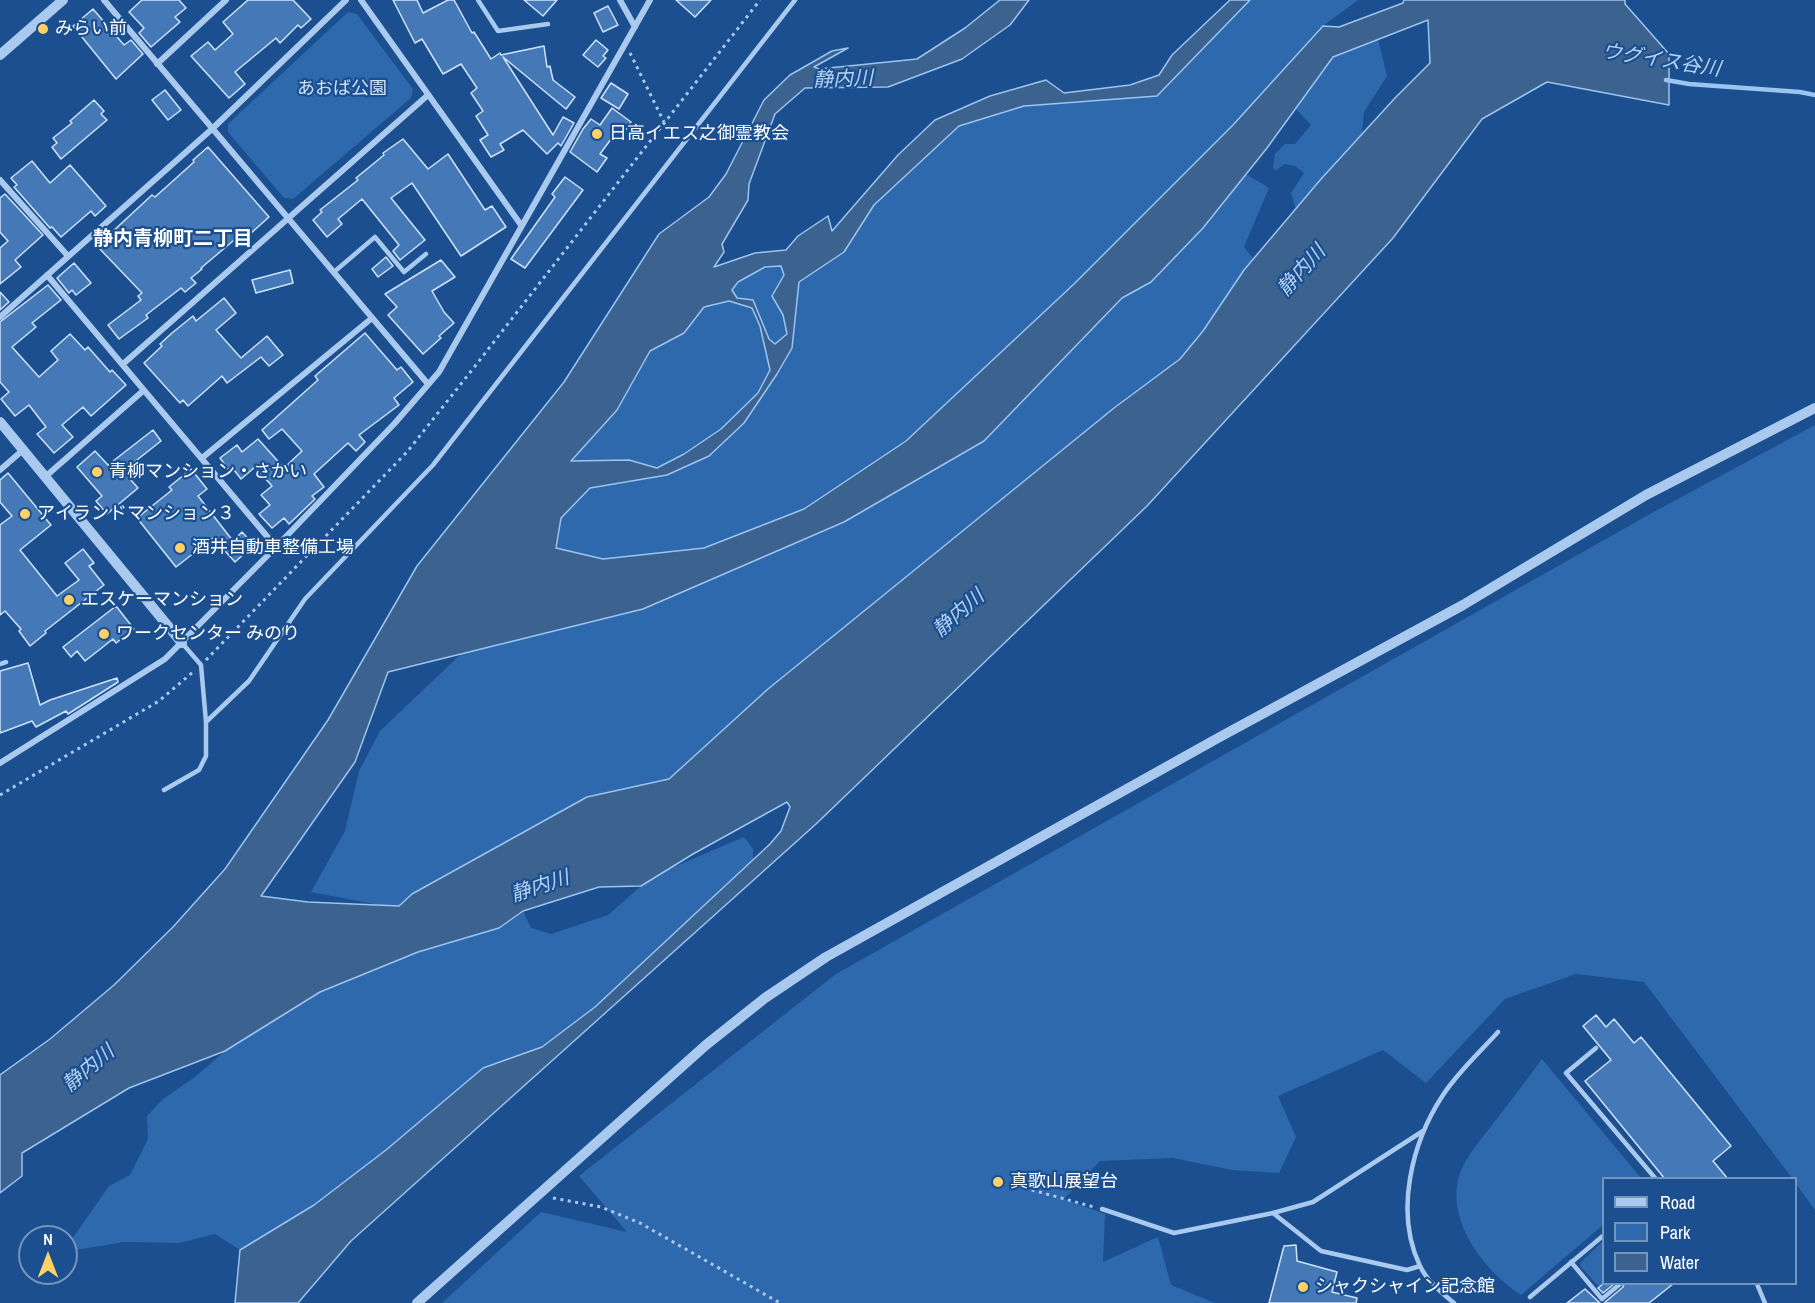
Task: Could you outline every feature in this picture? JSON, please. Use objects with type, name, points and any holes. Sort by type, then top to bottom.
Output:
[{"type":"street","points":[[0,55],[63,0]]},
{"type":"street","points":[[104,0],[429,384]]},
{"type":"street","points":[[157,64],[226,0]]},
{"type":"street","points":[[0,316],[212,129],[346,0]]},
{"type":"street","points":[[361,0],[521,225]]},
{"type":"street","points":[[620,0],[635,27]]},
{"type":"street","points":[[0,763],[165,659],[276,547],[395,423],[429,384],[439,372],[650,0]]},
{"type":"street","points":[[123,364],[428,95]]},
{"type":"street","points":[[0,180],[68,256]]},
{"type":"street","points":[[46,275],[276,547]]},
{"type":"street","points":[[202,458],[372,318]]},
{"type":"street","points":[[45,477],[144,390]]},
{"type":"street","points":[[417,1303],[706,1045],[765,998],[826,957],[1218,738],[1463,605],[1646,495],[1815,408]]},
{"type":"street","points":[[0,422],[182,643]]},
{"type":"street","points":[[0,470],[23,450]]},
{"type":"lane","points":[[478,0],[498,31],[548,24]]},
{"type":"lane","points":[[206,723],[249,681],[305,599],[433,465],[795,0]]},
{"type":"lane","points":[[401,119],[406,126]]},
{"type":"lane","points":[[334,272],[375,237],[404,272],[426,254]]},
{"type":"lane","points":[[164,790],[199,770],[206,756],[206,723],[201,665],[182,643]]},
{"type":"lane","points":[[1454,1303],[1428,1280],[1420,1266],[1410,1232],[1411,1174],[1423,1131],[1444,1094],[1498,1032]]},
{"type":"lane","points":[[1596,1048],[1566,1073],[1653,1177]]},
{"type":"lane","points":[[1102,1209],[1174,1233],[1273,1214],[1313,1202],[1423,1131]]},
{"type":"lane","points":[[1273,1214],[1321,1251],[1407,1270],[1420,1266]]},
{"type":"lane","points":[[1530,1297],[1602,1237]]},
{"type":"lane","points":[[1571,1262],[1602,1299],[1619,1285]]},
{"type":"lane","points":[[1757,1285],[1765,1303]]},
{"type":"path","points":[[0,795],[159,701],[201,665],[406,452],[760,0]]},
{"type":"path","points":[[625,44],[664,122]]},
{"type":"path","points":[[1011,1184],[1102,1209]]},
{"type":"path","points":[[537,1195],[601,1207],[640,1223],[780,1303]]},
{"type":"green space","points":[[1250,0],[1358,0],[1319,29],[1233,125],[1074,284],[906,441],[804,509],[704,548],[603,559],[555,548],[561,518],[590,488],[667,475],[709,456],[744,423],[792,348],[799,282],[844,252],[874,205],[959,126],[1024,106],[1157,96]]},
{"type":"green space","name":"あおば公園","points":[[348,12],[357,14],[413,89],[411,98],[293,199],[284,198],[228,132],[228,124]]},
{"type":"green space","points":[[1378,39],[1387,76],[1364,112],[1362,135],[1296,210],[1291,193],[1304,173],[1295,166],[1285,164],[1276,170],[1273,168],[1275,154],[1285,144],[1295,144],[1311,125],[1295,108],[1333,57]]},
{"type":"green space","points":[[1246,174],[1269,188],[1244,247],[1254,259],[1203,331],[1180,359],[1114,408],[768,689],[669,779],[587,797],[412,894],[399,906],[379,905],[311,892],[345,831],[359,771],[380,731],[461,654],[643,609],[844,522],[984,441],[1122,298],[1151,281],[1203,228]]},
{"type":"green space","points":[[781,266],[784,275],[772,296],[783,315],[787,334],[775,344],[769,339],[753,301],[737,298],[732,290],[736,284],[754,273]]},
{"type":"green space","points":[[729,301],[752,308],[760,326],[770,370],[763,386],[746,407],[710,436],[656,468],[629,460],[570,462],[617,410],[650,351],[684,333],[704,307]]},
{"type":"green space","points":[[1815,425],[1815,1210],[1797,1185],[1797,1177],[1791,1177],[1644,982],[1576,974],[1505,999],[1426,1083],[1383,1050],[1278,1096],[1296,1137],[1279,1173],[1232,1170],[1173,1158],[1100,1161],[1064,1199],[1105,1214],[1103,1262],[1158,1237],[1171,1285],[1215,1303],[442,1303],[541,1212],[627,1232],[579,1176],[836,974],[1650,514]]},
{"type":"green space","points":[[744,837],[753,849],[753,859],[595,1007],[542,1047],[483,1068],[386,1150],[314,1205],[240,1250],[215,1234],[179,1243],[124,1242],[78,1250],[78,1231],[109,1186],[130,1175],[148,1139],[147,1116],[163,1099],[195,1077],[225,1051],[320,992],[418,952],[499,928],[523,911],[531,928],[551,934],[608,915],[641,886],[669,869]]},
{"type":"green space","points":[[1542,1059],[1640,1177],[1602,1177],[1602,1226],[1521,1295],[1495,1274],[1483,1260],[1464,1230],[1459,1214],[1456,1197],[1460,1172],[1477,1144]]},
{"type":"green space","points":[[1602,1242],[1602,1284],[1599,1287],[1581,1267],[1580,1263]]},
{"type":"water","name":"静内川","points":[[1000,0],[1029,0],[1010,25],[962,59],[888,87],[805,88],[775,114],[749,184],[748,200],[722,244],[724,252],[714,267],[755,253],[786,250],[798,236],[828,216],[832,231],[898,155],[935,120],[990,96],[1046,80],[1064,93],[1130,85],[1159,75],[1172,55],[1230,0],[1250,0],[1157,96],[1024,106],[959,126],[874,205],[844,252],[799,282],[792,348],[744,423],[709,456],[667,475],[590,488],[561,518],[556,548],[603,559],[704,548],[804,509],[906,441],[1074,284],[1233,125],[1323,26],[1339,27],[1403,3],[1404,0],[1625,0],[1625,4],[1669,54],[1669,105],[1547,82],[1482,119],[1393,238],[1147,506],[816,824],[351,1241],[298,1303],[235,1303],[240,1250],[314,1205],[386,1150],[483,1068],[542,1047],[595,1007],[770,844],[781,831],[790,807],[787,802],[693,854],[641,886],[599,887],[523,911],[499,928],[418,952],[320,992],[225,1051],[129,1088],[22,1153],[22,1176],[0,1193],[0,1075],[50,1039],[114,985],[173,927],[225,869],[328,720],[417,566],[564,382],[659,234],[709,197],[726,174],[764,100],[790,75],[832,51],[848,48],[814,67],[819,69],[917,59],[965,28]],"holes":[[[1428,20],[1430,63],[1321,179],[1244,270],[1203,331],[1180,359],[1114,408],[768,689],[669,779],[587,797],[412,894],[399,906],[308,902],[261,896],[355,762],[388,672],[643,609],[844,522],[984,441],[1122,298],[1151,282],[1203,228],[1267,148],[1333,57]],[[781,266],[784,275],[772,296],[783,315],[787,334],[775,344],[769,339],[753,300],[737,298],[732,290],[738,282],[765,267]],[[729,301],[752,308],[760,326],[770,370],[758,393],[721,429],[684,454],[657,468],[629,460],[571,461],[617,410],[650,351],[684,333],[704,307]]]},
{"type":"building","points":[[142,0],[179,0],[186,8],[175,17],[180,22],[151,47],[139,33],[144,28],[129,12]]},
{"type":"building","points":[[248,0],[293,0],[311,19],[301,28],[298,25],[280,43],[276,38],[235,72],[245,84],[229,98],[191,56],[208,42],[215,50],[233,34],[223,22]]},
{"type":"building","points":[[393,0],[417,0],[423,13],[448,0],[454,0],[472,33],[474,32],[491,59],[500,53],[501,55],[544,46],[547,67],[550,66],[553,80],[575,97],[566,109],[503,57],[553,135],[563,117],[574,123],[561,146],[558,143],[547,154],[523,130],[500,144],[504,150],[491,157],[480,140],[488,135],[476,116],[483,111],[471,93],[477,88],[461,64],[443,74],[422,39],[415,43]]},
{"type":"building","points":[[524,0],[557,0],[543,16]]},
{"type":"building","points":[[676,0],[711,0],[695,17]]},
{"type":"building","points":[[608,6],[618,25],[603,32],[594,13]]},
{"type":"building","points":[[93,9],[124,45],[131,40],[143,54],[116,79],[73,26]]},
{"type":"building","points":[[596,40],[608,50],[603,56],[606,58],[598,67],[583,55]]},
{"type":"building","points":[[611,83],[628,94],[619,109],[601,98]]},
{"type":"building","points":[[165,90],[181,110],[168,120],[152,100]]},
{"type":"building","points":[[94,100],[104,111],[101,114],[107,120],[61,159],[52,147],[57,143],[53,138],[72,123],[70,121]]},
{"type":"building","points":[[612,108],[631,122],[622,135],[617,131],[600,154],[607,158],[597,172],[570,152],[591,119],[600,125]]},
{"type":"building","points":[[403,139],[428,169],[448,154],[485,210],[492,206],[506,227],[461,256],[412,183],[391,198],[425,240],[400,260],[393,251],[399,245],[362,199],[338,219],[342,224],[327,237],[313,220],[322,212],[320,210],[358,180],[356,178],[384,155],[383,153]]},
{"type":"building","points":[[208,147],[269,217],[250,234],[246,230],[201,268],[191,278],[196,283],[185,292],[181,288],[146,315],[148,318],[119,339],[108,325],[141,300],[138,296],[142,293],[97,246],[152,195],[155,197]]},
{"type":"building","points":[[32,161],[50,183],[70,165],[106,206],[95,216],[91,211],[61,237],[52,227],[50,228],[14,187],[17,185],[11,178]]},
{"type":"building","points":[[565,177],[583,190],[525,268],[511,259],[555,197],[552,194]]},
{"type":"building","points":[[5,194],[43,235],[15,260],[21,267],[0,284],[0,248],[8,241],[0,232],[0,198]]},
{"type":"building","points":[[386,257],[393,266],[378,277],[372,269]]},
{"type":"building","points":[[441,260],[455,277],[432,291],[444,312],[454,323],[423,354],[388,315],[397,307],[385,294]]},
{"type":"building","points":[[74,263],[91,283],[76,295],[72,290],[69,293],[57,278]]},
{"type":"building","points":[[290,270],[293,283],[256,293],[252,280]]},
{"type":"building","points":[[48,285],[61,300],[32,323],[36,327],[12,347],[39,377],[58,360],[51,351],[70,334],[85,350],[88,347],[110,372],[112,370],[126,385],[91,416],[83,407],[62,425],[73,437],[54,453],[37,434],[46,427],[29,405],[15,416],[1,399],[9,392],[0,382],[0,322]]},
{"type":"building","points":[[0,292],[9,302],[0,310]]},
{"type":"building","points":[[224,298],[236,313],[216,330],[241,358],[267,336],[283,355],[269,366],[261,357],[227,383],[222,376],[188,406],[183,400],[180,403],[144,363],[172,333],[193,316],[196,321]]},
{"type":"building","points":[[365,333],[397,370],[401,367],[413,382],[394,398],[399,405],[359,435],[365,442],[356,451],[348,443],[314,474],[324,487],[312,496],[315,499],[289,524],[284,518],[272,528],[259,514],[270,505],[261,495],[272,486],[255,467],[241,479],[234,470],[231,473],[220,458],[237,445],[242,452],[258,439],[284,468],[302,451],[282,429],[269,439],[262,430],[318,380],[315,376]]},
{"type":"building","points":[[153,430],[161,441],[123,471],[138,488],[107,514],[96,501],[102,496],[77,467],[95,451],[108,465]]},
{"type":"building","points":[[191,469],[207,489],[198,496],[233,541],[242,532],[254,545],[235,562],[213,538],[176,567],[137,518],[172,490],[169,487]]},
{"type":"building","points":[[8,473],[51,525],[20,550],[57,596],[79,580],[65,563],[83,549],[94,563],[89,566],[104,585],[45,631],[46,633],[30,646],[19,631],[21,629],[5,611],[0,615],[0,525],[12,516],[0,502],[0,480]]},
{"type":"building","name":"ワークセンター みのり","points":[[116,606],[134,629],[116,643],[113,639],[85,661],[77,651],[71,657],[63,647]]},
{"type":"building","points":[[28,663],[40,705],[117,678],[118,682],[68,714],[66,711],[36,727],[32,721],[0,733],[0,671]]},
{"type":"building","points":[[1596,1015],[1606,1027],[1614,1019],[1634,1043],[1641,1037],[1731,1146],[1713,1161],[1726,1177],[1663,1177],[1585,1081],[1611,1060],[1583,1026]]},
{"type":"building","name":"シャクシャイン記念館","points":[[1296,1245],[1297,1261],[1337,1272],[1332,1292],[1357,1298],[1356,1303],[1269,1303],[1284,1246]]},
{"type":"building","points":[[1602,1285],[1613,1285],[1603,1293],[1598,1288]]},
{"type":"building","points":[[1624,1285],[1672,1285],[1649,1303],[1604,1303]]},
{"type":"building","points":[[1585,1289],[1600,1303],[1567,1303]]},
{"type":"waterway","name":"ウグイス谷川","points":[[1666,80],[1815,95]]},
{"type":"place","name":"みらい前","points":[[43,29]]},
{"type":"place","name":"日高イエス之御霊教会","points":[[597,134]]},
{"type":"place","name":"青柳マンション・さかい","points":[[97,472]]},
{"type":"place","name":"アイランドマンション３","points":[[25,514]]},
{"type":"place","name":"酒井自動車整備工場","points":[[180,548]]},
{"type":"place","name":"エスケーマンション","points":[[69,600]]},
{"type":"place","name":"ワークセンター みのり","points":[[104,634]]},
{"type":"place","name":"真歌山展望台","points":[[998,1182]]},
{"type":"place","name":"シャクシャイン記念館","points":[[1303,1287]]},
{"type":"district","name":"静内青柳町二丁目","points":[[173,240]]}]
